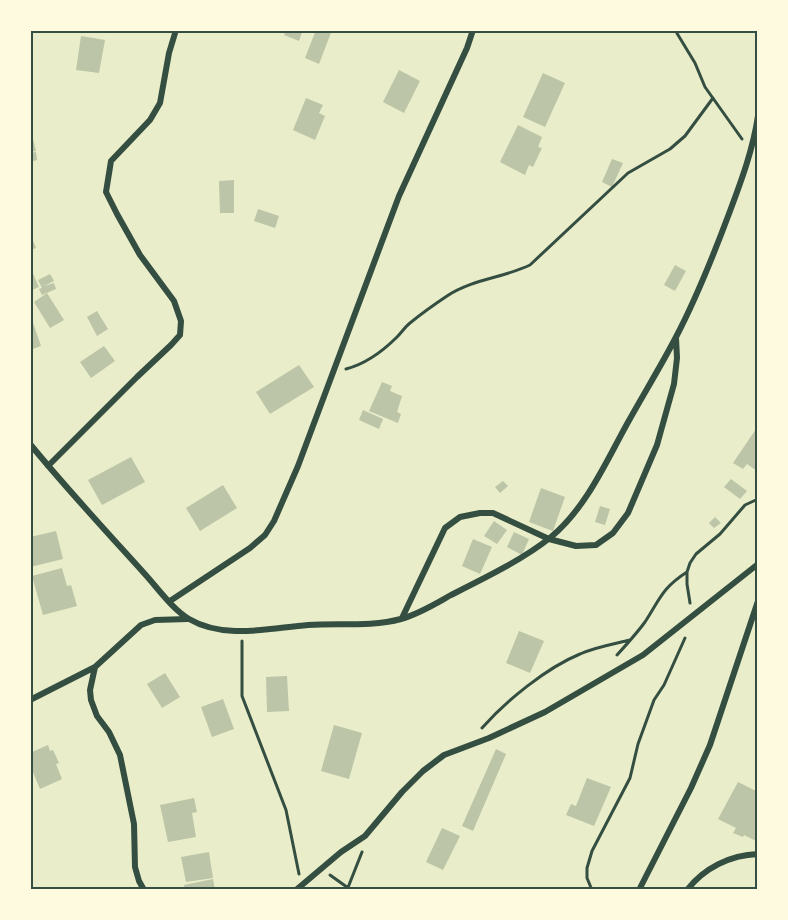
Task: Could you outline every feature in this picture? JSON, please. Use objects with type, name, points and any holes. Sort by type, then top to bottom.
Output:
[{"type":"street","points":[[48,466],[180,335],[181,321],[174,301],[140,255],[106,192],[111,161],[150,120],[160,103],[168,53],[176,30]]},
{"type":"street","points":[[170,601],[250,548],[265,535],[286,496],[399,195],[467,48],[473,30]]},
{"type":"street","points":[[30,444],[170,601],[189,619],[206,626],[242,632],[308,625],[361,624],[402,619],[429,607],[483,579],[549,539],[569,521],[591,488],[676,337],[707,269],[751,153],[758,116]]},
{"type":"street","points":[[402,619],[445,528],[460,517],[493,513],[549,539],[576,546],[596,545],[613,534],[628,513],[657,445],[666,417],[674,384],[677,358],[676,337]]},
{"type":"street","points":[[298,889],[325,865],[365,836],[402,792],[423,771],[444,755],[545,712],[643,655],[758,564]]},
{"type":"street","points":[[639,890],[691,788],[710,745],[758,601]]},
{"type":"street","points":[[30,700],[95,668],[141,625],[155,620],[189,619]]},
{"type":"street","points":[[95,668],[90,690],[91,700],[97,717],[109,732],[120,755],[129,788],[134,824],[135,867],[144,890]]},
{"type":"street","points":[[687,890],[711,867],[733,858],[758,854]]},
{"type":"path","points":[[675,30],[713,98],[751,153]]},
{"type":"path","points":[[333,373],[357,366],[374,355],[396,338],[408,324],[448,295],[478,280],[514,273],[530,266],[628,173],[670,149],[685,136],[713,98]]},
{"type":"path","points":[[616,657],[647,618],[669,584],[687,572],[696,554],[720,534],[745,505],[758,499]]},
{"type":"path","points":[[592,890],[587,878],[592,851],[630,778],[638,744],[654,700],[674,665],[692,618],[687,572]]},
{"type":"path","points":[[242,632],[240,671],[242,696],[286,810],[298,862],[298,889]]},
{"type":"path","points":[[466,747],[503,706],[558,666],[580,653],[630,640]]},
{"type":"path","points":[[325,865],[331,877],[349,889],[365,836]]},
{"type":"building","points":[[286,30],[303,30],[299,41],[284,35]]},
{"type":"building","points":[[316,30],[332,30],[319,64],[305,58]]},
{"type":"building","points":[[81,36],[105,40],[99,73],[76,70]]},
{"type":"building","points":[[399,70],[420,81],[404,113],[383,102]]},
{"type":"building","points":[[543,73],[565,83],[545,127],[523,117]]},
{"type":"building","points":[[306,98],[323,105],[319,113],[325,116],[315,140],[293,130]]},
{"type":"building","points":[[518,125],[542,137],[538,147],[542,148],[533,167],[529,165],[525,175],[500,162]]},
{"type":"building","points":[[30,139],[33,139],[36,151],[30,152]]},
{"type":"building","points":[[36,152],[37,160],[30,162],[30,153]]},
{"type":"building","points":[[612,159],[623,163],[612,187],[602,182]]},
{"type":"building","points":[[234,180],[234,213],[220,213],[219,181]]},
{"type":"building","points":[[258,209],[279,216],[275,228],[254,221]]},
{"type":"building","points":[[30,233],[36,248],[30,250]]},
{"type":"building","points":[[675,265],[686,271],[675,291],[664,285]]},
{"type":"building","points":[[30,267],[39,287],[30,291]]},
{"type":"building","points":[[50,274],[54,281],[44,286],[54,283],[56,289],[42,295],[39,289],[42,288],[38,280]]},
{"type":"building","points":[[47,293],[64,320],[50,328],[34,302]]},
{"type":"building","points":[[97,311],[108,329],[97,336],[87,317]]},
{"type":"building","points":[[30,314],[41,346],[30,350]]},
{"type":"building","points":[[104,346],[115,361],[91,378],[80,362]]},
{"type":"building","points":[[299,365],[314,387],[270,414],[256,392]]},
{"type":"building","points":[[382,382],[392,386],[390,391],[402,396],[397,412],[401,414],[398,423],[369,411]]},
{"type":"building","points":[[363,410],[383,419],[379,429],[359,420]]},
{"type":"building","points":[[758,426],[758,469],[757,471],[747,464],[743,469],[733,463]]},
{"type":"building","points":[[131,457],[145,482],[102,505],[88,480]]},
{"type":"building","points":[[731,479],[747,491],[740,499],[724,487]]},
{"type":"building","points":[[503,481],[508,486],[500,493],[495,487]]},
{"type":"building","points":[[223,485],[237,508],[200,531],[186,508]]},
{"type":"building","points":[[541,488],[565,497],[553,531],[529,522]]},
{"type":"building","points":[[600,506],[610,509],[605,525],[595,522]]},
{"type":"building","points":[[715,517],[721,523],[714,528],[709,523]]},
{"type":"building","points":[[494,521],[507,530],[497,544],[484,536]]},
{"type":"building","points":[[56,531],[63,559],[30,567],[30,537]]},
{"type":"building","points":[[514,532],[529,539],[522,555],[507,547]]},
{"type":"building","points":[[473,539],[492,547],[480,574],[462,566]]},
{"type":"building","points":[[62,568],[67,586],[71,585],[77,606],[43,615],[32,576]]},
{"type":"building","points":[[519,631],[544,641],[530,673],[506,663]]},
{"type":"building","points":[[165,673],[180,697],[162,708],[147,684]]},
{"type":"building","points":[[287,676],[289,711],[267,712],[266,677]]},
{"type":"building","points":[[223,699],[234,729],[212,737],[201,707]]},
{"type":"building","points":[[334,725],[362,733],[349,779],[321,771]]},
{"type":"building","points":[[48,745],[59,763],[56,764],[62,779],[40,789],[30,765],[30,753]]},
{"type":"building","points":[[496,749],[506,754],[473,831],[462,826]]},
{"type":"building","points":[[587,778],[611,787],[594,826],[566,815],[571,804],[576,806]]},
{"type":"building","points":[[738,782],[758,792],[758,842],[744,835],[743,837],[733,833],[736,828],[718,819]]},
{"type":"building","points":[[194,798],[197,812],[192,813],[196,837],[168,842],[160,805]]},
{"type":"building","points":[[442,828],[460,836],[443,870],[426,862]]},
{"type":"building","points":[[209,852],[213,878],[186,882],[181,857]]},
{"type":"building","points":[[213,879],[215,890],[185,890],[184,885]]}]
